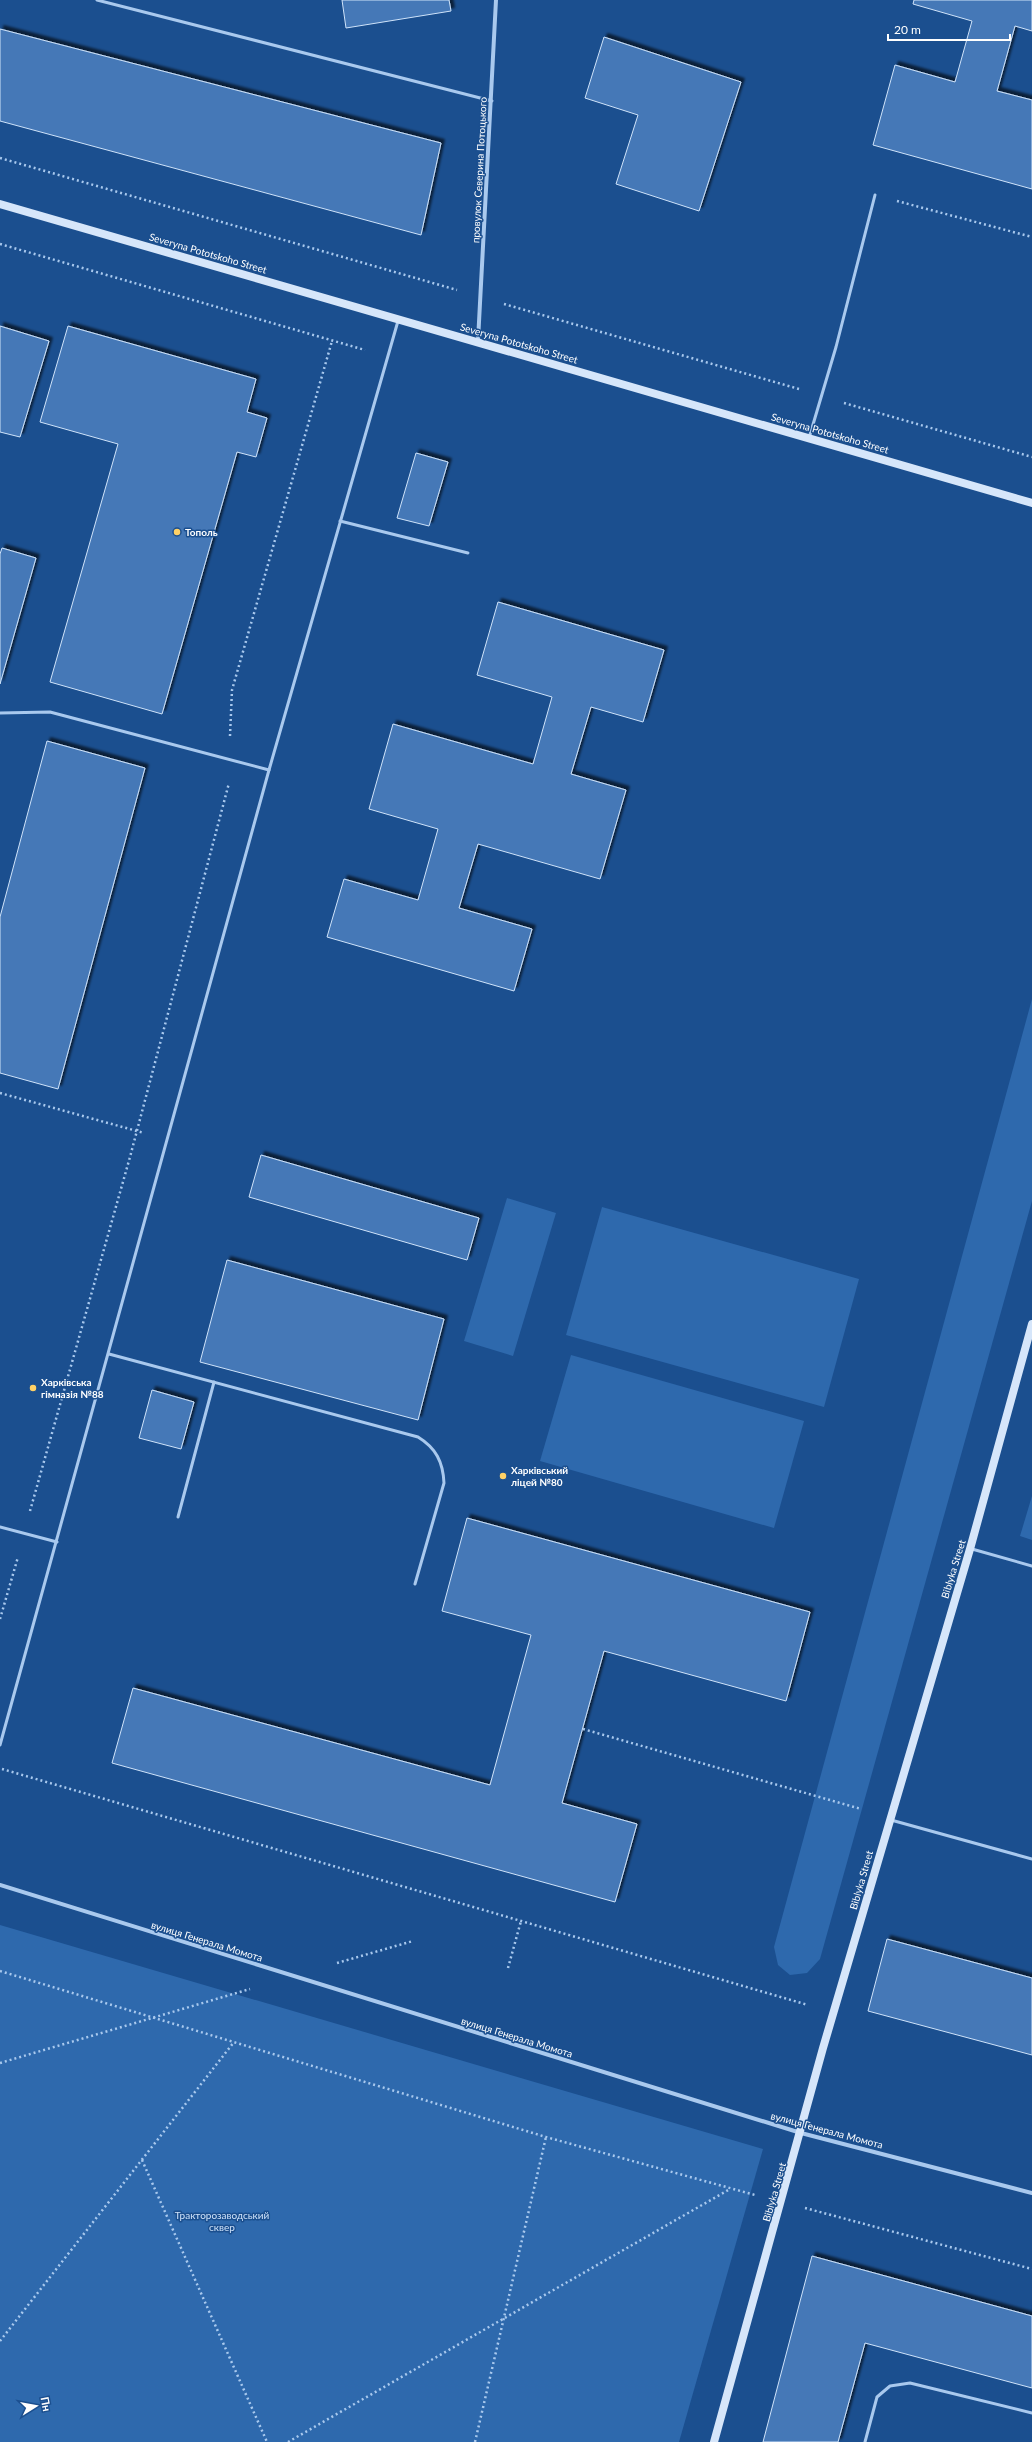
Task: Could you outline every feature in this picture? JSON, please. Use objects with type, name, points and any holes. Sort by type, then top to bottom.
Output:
[{"type":"street","name":"провулок Северина Потоцького","points":[[478,341],[492,101],[496,0]]},
{"type":"street","name":"Severyna Pototskoho Street","points":[[0,204],[478,341],[1032,503]]},
{"type":"street","name":"Biblyka Street","points":[[714,2442],[801,2133],[822,2048],[970,1549],[1032,1324]]},
{"type":"street","name":"вулиця Генерала Момота","points":[[0,1885],[801,2133],[1032,2193]]},
{"type":"lane","points":[[97,0],[492,101]]},
{"type":"lane","points":[[809,438],[875,195]]},
{"type":"lane","points":[[0,1745],[269,770],[398,318]]},
{"type":"lane","points":[[340,521],[468,553]]},
{"type":"lane","points":[[0,714],[50,712],[269,770]]},
{"type":"lane","points":[[109,1354],[418,1437],[429,1444],[438,1455],[443,1470],[444,1483],[415,1584]]},
{"type":"lane","points":[[178,1517],[214,1382]]},
{"type":"lane","points":[[0,1527],[57,1542]]},
{"type":"lane","points":[[970,1549],[1032,1566]]},
{"type":"lane","points":[[889,1820],[1032,1859]]},
{"type":"lane","points":[[865,2442],[877,2397],[890,2386],[910,2383],[1032,2413]]},
{"type":"path","points":[[0,158],[1032,457]]},
{"type":"path","points":[[875,195],[1032,238]]},
{"type":"path","points":[[0,244],[386,356]]},
{"type":"path","points":[[230,737],[232,690],[332,341]]},
{"type":"path","points":[[28,1519],[130,1158],[230,780]]},
{"type":"path","points":[[0,1093],[168,1139]]},
{"type":"path","points":[[0,1619],[20,1550]]},
{"type":"path","points":[[583,1729],[861,1809]]},
{"type":"path","points":[[0,1768],[808,2005]]},
{"type":"path","points":[[508,1968],[521,1921]]},
{"type":"path","points":[[0,2063],[413,1941]]},
{"type":"path","points":[[0,1971],[546,2137],[757,2195]]},
{"type":"path","points":[[0,2341],[234,2042]]},
{"type":"path","points":[[475,2442],[546,2137]]},
{"type":"path","points":[[142,2160],[267,2442]]},
{"type":"path","points":[[288,2442],[731,2188]]},
{"type":"path","points":[[804,2208],[1032,2269]]},
{"type":"green space","points":[[1032,999],[1032,1201],[820,1959],[807,1973],[790,1975],[778,1965],[774,1947]]},
{"type":"green space","points":[[507,1198],[556,1213],[513,1356],[464,1341]]},
{"type":"green space","points":[[602,1207],[859,1279],[824,1407],[566,1335]]},
{"type":"green space","points":[[571,1355],[804,1421],[774,1528],[540,1461]]},
{"type":"green space","points":[[1032,1496],[1032,1540],[1020,1536]]},
{"type":"green space","name":"Тракторозаводський сквер","points":[[0,1925],[763,2149],[679,2442],[0,2442]]},
{"type":"building","points":[[342,0],[449,0],[451,11],[346,28]]},
{"type":"building","points":[[914,0],[1032,0],[1032,31],[1015,26],[997,91],[1032,100],[1032,189],[873,145],[895,65],[955,82],[972,21],[913,4]]},
{"type":"building","points":[[0,29],[441,143],[421,235],[0,121]]},
{"type":"building","points":[[604,37],[741,82],[699,211],[616,184],[638,115],[585,98]]},
{"type":"building","points":[[0,326],[49,341],[20,437],[0,432]]},
{"type":"building","points":[[68,326],[256,379],[247,412],[267,418],[256,457],[237,452],[162,714],[50,682],[118,444],[40,422]]},
{"type":"building","points":[[416,453],[448,462],[429,526],[397,518]]},
{"type":"building","points":[[2,548],[36,558],[0,684],[0,554]]},
{"type":"building","points":[[498,602],[664,650],[643,722],[591,707],[571,774],[626,790],[600,879],[478,844],[459,908],[532,929],[514,991],[327,937],[344,879],[418,900],[438,829],[369,809],[393,724],[533,764],[552,697],[477,675]]},
{"type":"building","points":[[47,741],[145,768],[58,1089],[0,1073],[0,917]]},
{"type":"building","points":[[261,1155],[479,1218],[467,1260],[249,1197]]},
{"type":"building","points":[[227,1260],[444,1319],[418,1420],[200,1362]]},
{"type":"building","points":[[152,1390],[194,1402],[181,1449],[139,1438]]},
{"type":"building","points":[[467,1518],[810,1612],[786,1701],[604,1651],[562,1803],[637,1824],[615,1902],[112,1763],[133,1688],[490,1785],[531,1635],[442,1611]]},
{"type":"building","points":[[887,1939],[1032,1978],[1032,2055],[868,2011]]},
{"type":"building","points":[[812,2256],[1032,2316],[1032,2388],[865,2343],[838,2442],[763,2442]]},
{"type":"place","name":"Тополь","points":[[177,532]]},
{"type":"place","name":"Харківська гімназія №88","points":[[33,1388]]},
{"type":"place","name":"Харківський ліцей №80","points":[[503,1476]]}]
